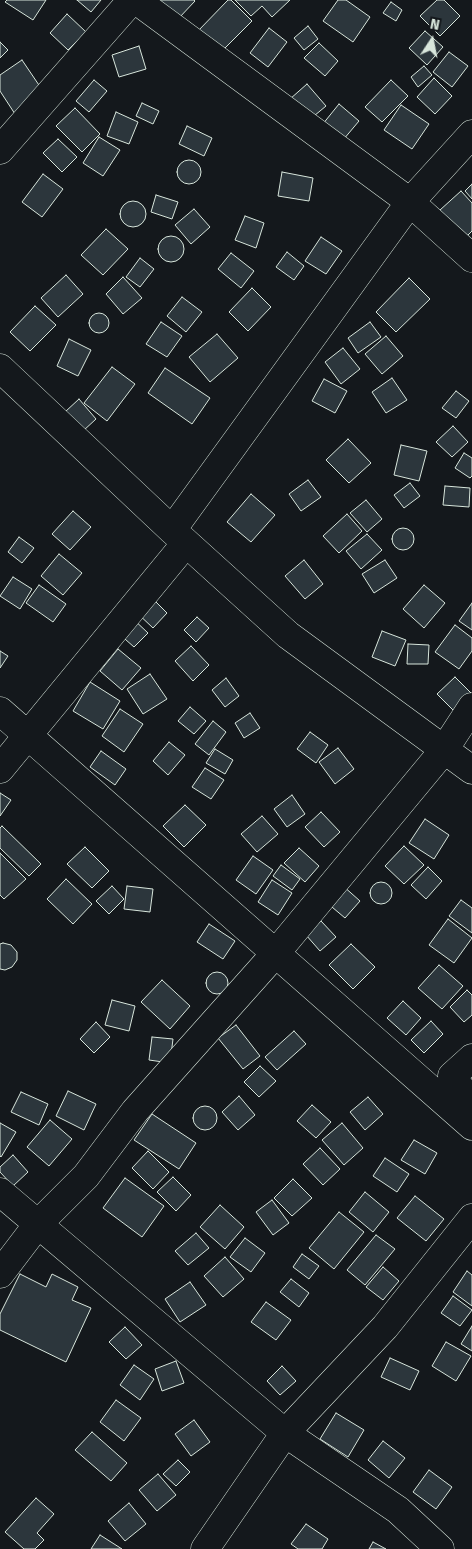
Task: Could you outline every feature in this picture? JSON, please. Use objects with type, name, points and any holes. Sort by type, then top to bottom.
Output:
[{"type":"street","points":[[0,150],[132,0]]},
{"type":"street","points":[[136,0],[410,202],[472,258]]},
{"type":"street","points":[[0,769],[28,736],[179,536],[410,202],[472,134]]},
{"type":"street","points":[[0,368],[179,536],[288,635],[472,770]]},
{"type":"street","points":[[0,1274],[38,1224],[86,1176],[136,1111],[275,954],[444,750],[472,707]]},
{"type":"street","points":[[0,711],[472,1126]]},
{"type":"street","points":[[472,1058],[452,1076],[472,1104]]},
{"type":"street","points":[[0,1192],[285,1433],[398,1510],[440,1549]]},
{"type":"street","points":[[205,1549],[285,1433],[386,1327],[472,1218]]},
{"type":"building","points":[[7,0],[46,0],[33,20],[5,2]]},
{"type":"building","points":[[77,0],[101,0],[91,12]]},
{"type":"building","points":[[159,0],[194,0],[195,1],[178,19]]},
{"type":"building","points":[[228,0],[231,0],[252,21],[219,54],[197,32]]},
{"type":"building","points":[[235,0],[290,0],[272,17],[262,6],[251,16]]},
{"type":"building","points":[[338,0],[346,0],[370,17],[353,42],[323,21]]},
{"type":"building","points":[[437,0],[444,0],[460,16],[440,36],[420,16]]},
{"type":"building","points":[[391,2],[402,10],[396,21],[383,13]]},
{"type":"building","points":[[67,14],[86,32],[68,50],[50,33]]},
{"type":"building","points":[[308,26],[318,39],[304,50],[294,38]]},
{"type":"building","points":[[269,28],[287,42],[268,67],[250,53]]},
{"type":"building","points":[[425,31],[443,47],[427,65],[409,48]]},
{"type":"building","points":[[0,42],[8,50],[0,58]]},
{"type":"building","points":[[319,43],[338,61],[325,76],[304,58]]},
{"type":"building","points":[[139,46],[146,69],[119,77],[112,55]]},
{"type":"building","points":[[449,52],[468,66],[452,87],[433,72]]},
{"type":"building","points":[[22,60],[45,94],[15,114],[0,91],[0,75]]},
{"type":"building","points":[[424,66],[432,75],[418,87],[411,77]]},
{"type":"building","points":[[434,78],[452,96],[435,114],[417,97]]},
{"type":"building","points":[[94,80],[107,91],[89,112],[76,101]]},
{"type":"building","points":[[391,80],[408,96],[382,122],[365,107]]},
{"type":"building","points":[[307,84],[326,106],[308,121],[290,99]]},
{"type":"building","points":[[142,103],[159,111],[153,124],[136,116]]},
{"type":"building","points":[[339,104],[359,121],[338,146],[318,130]]},
{"type":"building","points":[[401,105],[429,124],[412,149],[384,130]]},
{"type":"building","points":[[75,108],[100,134],[82,152],[56,126]]},
{"type":"building","points":[[116,112],[138,122],[129,144],[107,136]]},
{"type":"building","points":[[187,126],[212,138],[204,156],[179,144]]},
{"type":"building","points":[[99,137],[120,150],[103,176],[83,163]]},
{"type":"building","points":[[58,139],[77,157],[62,172],[43,153]]},
{"type":"building","points":[[189,160],[194,161],[200,167],[200,177],[194,183],[189,184],[184,183],[178,177],[177,172],[178,167],[184,161]]},
{"type":"building","points":[[282,172],[313,178],[309,201],[278,196]]},
{"type":"building","points":[[43,174],[63,189],[42,217],[22,202]]},
{"type":"building","points":[[472,184],[472,199],[465,191]]},
{"type":"building","points":[[461,191],[472,203],[472,231],[466,237],[440,210]]},
{"type":"building","points":[[156,195],[178,202],[172,219],[151,212]]},
{"type":"building","points":[[133,201],[142,205],[146,214],[142,223],[133,227],[124,223],[120,214],[124,205]]},
{"type":"building","points":[[194,209],[210,227],[191,244],[175,225]]},
{"type":"building","points":[[245,216],[264,223],[256,248],[235,240]]},
{"type":"building","points":[[106,229],[128,249],[103,275],[81,255]]},
{"type":"building","points":[[171,236],[180,240],[184,249],[180,258],[171,262],[162,258],[158,249],[162,240]]},
{"type":"building","points":[[321,237],[342,251],[326,274],[305,261]]},
{"type":"building","points":[[287,252],[304,266],[294,280],[276,267]]},
{"type":"building","points":[[231,253],[254,271],[241,288],[218,269]]},
{"type":"building","points":[[140,258],[154,269],[140,287],[126,277]]},
{"type":"building","points":[[66,275],[83,294],[58,317],[41,298]]},
{"type":"building","points":[[123,277],[142,298],[123,314],[106,294]]},
{"type":"building","points":[[409,278],[430,299],[396,332],[376,312]]},
{"type":"building","points":[[252,288],[271,307],[248,331],[229,312]]},
{"type":"building","points":[[182,297],[202,312],[186,332],[167,316]]},
{"type":"building","points":[[35,306],[56,325],[30,351],[10,332]]},
{"type":"building","points":[[95,313],[103,313],[109,319],[109,327],[103,333],[95,333],[89,327],[89,319]]},
{"type":"building","points":[[161,322],[182,336],[167,357],[146,344]]},
{"type":"building","points":[[370,322],[381,337],[358,353],[348,338]]},
{"type":"building","points":[[217,334],[238,358],[210,382],[189,357]]},
{"type":"building","points":[[386,336],[403,356],[382,374],[365,354]]},
{"type":"building","points":[[69,339],[91,350],[78,376],[57,366]]},
{"type":"building","points":[[343,348],[360,369],[341,384],[325,362]]},
{"type":"building","points":[[112,367],[135,384],[107,421],[84,403]]},
{"type":"building","points":[[165,368],[210,398],[192,424],[148,393]]},
{"type":"building","points":[[392,378],[407,400],[386,413],[372,392]]},
{"type":"building","points":[[324,379],[347,391],[335,413],[312,401]]},
{"type":"building","points":[[456,391],[469,401],[456,418],[442,408]]},
{"type":"building","points":[[79,399],[96,419],[83,431],[65,412]]},
{"type":"building","points":[[453,426],[468,442],[452,457],[436,442]]},
{"type":"building","points":[[348,439],[371,463],[349,483],[326,460]]},
{"type":"building","points":[[401,445],[427,451],[419,481],[394,475]]},
{"type":"building","points":[[464,453],[472,458],[472,476],[470,478],[455,468]]},
{"type":"building","points":[[308,480],[321,497],[301,511],[289,494]]},
{"type":"building","points":[[410,483],[420,496],[404,508],[394,495]]},
{"type":"building","points":[[445,486],[470,488],[469,507],[443,505]]},
{"type":"building","points":[[251,494],[275,515],[251,542],[227,522]]},
{"type":"building","points":[[366,500],[382,519],[367,532],[350,513]]},
{"type":"building","points":[[73,511],[91,527],[70,550],[52,534]]},
{"type":"building","points":[[347,514],[362,531],[339,553],[323,536]]},
{"type":"building","points":[[403,528],[411,531],[414,539],[411,547],[403,550],[395,547],[392,539],[395,531]]},
{"type":"building","points":[[367,534],[382,550],[361,569],[346,551]]},
{"type":"building","points":[[19,537],[34,548],[22,563],[8,552]]},
{"type":"building","points":[[59,554],[82,573],[63,595],[41,576]]},
{"type":"building","points":[[304,560],[323,584],[305,599],[285,576]]},
{"type":"building","points":[[385,560],[397,578],[374,593],[362,574]]},
{"type":"building","points":[[13,577],[32,589],[20,609],[0,596]]},
{"type":"building","points":[[39,585],[66,604],[53,622],[26,603]]},
{"type":"building","points":[[424,585],[445,603],[424,628],[403,609]]},
{"type":"building","points":[[150,596],[167,613],[153,628],[135,611]]},
{"type":"building","points":[[472,603],[472,630],[459,621]]},
{"type":"building","points":[[131,617],[148,633],[134,647],[117,632]]},
{"type":"building","points":[[197,617],[209,628],[196,642],[184,630]]},
{"type":"building","points":[[455,625],[472,638],[472,651],[459,669],[435,652]]},
{"type":"building","points":[[382,631],[406,640],[395,666],[372,657]]},
{"type":"building","points":[[408,644],[429,645],[428,664],[407,664]]},
{"type":"building","points":[[191,646],[209,665],[193,681],[175,661]]},
{"type":"building","points":[[118,649],[141,668],[122,690],[100,671]]},
{"type":"building","points":[[0,651],[8,656],[0,668]]},
{"type":"building","points":[[150,674],[167,699],[143,714],[127,689]]},
{"type":"building","points":[[455,677],[472,694],[456,713],[437,694]]},
{"type":"building","points":[[226,678],[239,696],[225,707],[212,690]]},
{"type":"building","points":[[90,682],[120,701],[103,729],[73,711]]},
{"type":"building","points":[[190,707],[206,721],[194,734],[178,721]]},
{"type":"building","points":[[120,709],[143,724],[124,752],[102,736]]},
{"type":"building","points":[[250,713],[260,728],[244,738],[235,723]]},
{"type":"building","points":[[213,721],[226,732],[209,755],[195,744]]},
{"type":"building","points":[[310,732],[328,745],[316,763],[297,749]]},
{"type":"building","points":[[169,742],[185,755],[168,775],[153,761]]},
{"type":"building","points":[[338,748],[354,769],[335,784],[319,762]]},
{"type":"building","points":[[215,749],[233,760],[225,774],[206,763]]},
{"type":"building","points":[[101,751],[126,769],[115,785],[90,767]]},
{"type":"building","points":[[205,768],[224,780],[211,799],[192,787]]},
{"type":"building","points":[[0,793],[11,800],[0,816]]},
{"type":"building","points":[[292,795],[305,814],[287,827],[274,809]]},
{"type":"building","points":[[185,805],[206,825],[184,847],[163,826]]},
{"type":"building","points":[[321,812],[340,832],[324,847],[305,827]]},
{"type":"building","points":[[262,816],[278,834],[257,852],[241,834]]},
{"type":"building","points":[[425,819],[449,835],[434,859],[409,843]]},
{"type":"building","points":[[2,826],[41,864],[29,876],[0,848],[0,828]]},
{"type":"building","points":[[404,846],[424,865],[404,884],[385,866]]},
{"type":"building","points":[[85,847],[109,871],[92,888],[67,864]]},
{"type":"building","points":[[299,848],[319,866],[305,882],[284,863]]},
{"type":"building","points":[[0,853],[26,879],[4,899],[0,895]]},
{"type":"building","points":[[253,856],[273,870],[256,894],[236,880]]},
{"type":"building","points":[[281,865],[300,879],[292,890],[273,876]]},
{"type":"building","points":[[428,867],[442,881],[426,899],[411,885]]},
{"type":"building","points":[[66,879],[92,904],[73,924],[47,899]]},
{"type":"building","points":[[272,880],[292,893],[278,915],[258,902]]},
{"type":"building","points":[[381,882],[389,885],[392,893],[389,901],[381,904],[373,901],[370,893],[373,885]]},
{"type":"building","points":[[342,885],[360,901],[345,918],[326,902]]},
{"type":"building","points":[[112,886],[124,899],[109,914],[96,901]]},
{"type":"building","points":[[127,886],[153,889],[150,912],[124,909]]},
{"type":"building","points":[[461,900],[472,908],[472,933],[449,916]]},
{"type":"building","points":[[448,919],[472,938],[454,963],[429,945]]},
{"type":"building","points":[[321,921],[336,937],[320,951],[306,935]]},
{"type":"building","points":[[209,924],[235,941],[223,959],[197,942]]},
{"type":"building","points":[[0,944],[11,945],[17,952],[17,960],[12,967],[5,970],[0,969]]},
{"type":"building","points":[[351,944],[375,967],[353,989],[329,965]]},
{"type":"building","points":[[439,965],[463,986],[442,1009],[418,988]]},
{"type":"building","points":[[217,972],[225,975],[228,983],[225,991],[217,994],[209,991],[206,983],[209,975]]},
{"type":"building","points":[[162,980],[190,1006],[170,1029],[141,1002]]},
{"type":"building","points":[[467,990],[472,995],[472,1015],[464,1022],[450,1007]]},
{"type":"building","points":[[112,1000],[135,1006],[129,1031],[105,1025]]},
{"type":"building","points":[[403,1001],[421,1018],[406,1035],[387,1018]]},
{"type":"building","points":[[431,1021],[443,1034],[424,1053],[411,1040]]},
{"type":"building","points":[[96,1022],[110,1037],[94,1053],[80,1039]]},
{"type":"building","points":[[236,1025],[260,1056],[243,1069],[218,1038]]},
{"type":"building","points":[[294,1031],[306,1044],[277,1070],[265,1057]]},
{"type":"building","points":[[152,1037],[173,1039],[170,1063],[149,1060]]},
{"type":"building","points":[[260,1066],[276,1081],[259,1097],[244,1082]]},
{"type":"building","points":[[68,1091],[96,1104],[84,1130],[56,1116]]},
{"type":"building","points":[[21,1092],[48,1104],[39,1125],[11,1112]]},
{"type":"building","points":[[239,1096],[255,1115],[238,1130],[222,1112]]},
{"type":"building","points":[[368,1097],[383,1114],[365,1130],[350,1112]]},
{"type":"building","points":[[312,1105],[331,1122],[316,1138],[297,1121]]},
{"type":"building","points":[[205,1106],[210,1107],[216,1113],[216,1123],[210,1129],[205,1130],[200,1129],[194,1123],[193,1118],[194,1113],[200,1107]]},
{"type":"building","points":[[152,1114],[196,1143],[179,1169],[134,1140]]},
{"type":"building","points":[[50,1120],[72,1139],[49,1166],[27,1147]]},
{"type":"building","points":[[0,1123],[16,1132],[1,1157],[0,1156]]},
{"type":"building","points":[[342,1123],[363,1148],[344,1165],[322,1140]]},
{"type":"building","points":[[414,1140],[437,1153],[425,1174],[401,1160]]},
{"type":"building","points":[[320,1148],[340,1169],[323,1185],[303,1164]]},
{"type":"building","points":[[148,1151],[169,1172],[153,1189],[132,1168]]},
{"type":"building","points":[[13,1155],[28,1172],[13,1186],[0,1172],[0,1167]]},
{"type":"building","points":[[385,1158],[409,1174],[397,1192],[373,1176]]},
{"type":"building","points":[[173,1177],[191,1195],[176,1211],[157,1192]]},
{"type":"building","points":[[125,1178],[164,1206],[142,1237],[103,1208]]},
{"type":"building","points":[[293,1179],[312,1198],[292,1216],[274,1198]]},
{"type":"building","points":[[365,1192],[389,1212],[373,1232],[349,1212]]},
{"type":"building","points":[[415,1196],[444,1219],[426,1241],[397,1218]]},
{"type":"building","points":[[272,1200],[289,1223],[273,1235],[256,1212]]},
{"type":"building","points":[[220,1205],[244,1227],[225,1249],[200,1227]]},
{"type":"building","points":[[339,1212],[364,1232],[334,1269],[309,1248]]},
{"type":"building","points":[[196,1233],[209,1248],[188,1265],[175,1251]]},
{"type":"building","points":[[376,1235],[395,1249],[365,1285],[347,1270]]},
{"type":"building","points":[[245,1238],[265,1253],[251,1272],[230,1257]]},
{"type":"building","points":[[302,1254],[319,1266],[309,1279],[293,1267]]},
{"type":"building","points":[[225,1257],[244,1279],[223,1297],[204,1276]]},
{"type":"building","points":[[383,1267],[399,1281],[383,1300],[366,1287]]},
{"type":"building","points":[[467,1271],[472,1275],[472,1306],[453,1292]]},
{"type":"building","points":[[20,1274],[46,1287],[52,1274],[78,1287],[72,1300],[91,1308],[66,1362],[0,1330],[0,1314]]},
{"type":"building","points":[[291,1279],[309,1293],[299,1307],[280,1292]]},
{"type":"building","points":[[190,1282],[206,1305],[180,1322],[165,1299]]},
{"type":"building","points":[[453,1296],[472,1310],[460,1326],[441,1313]]},
{"type":"building","points":[[266,1302],[291,1320],[276,1340],[251,1322]]},
{"type":"building","points":[[472,1326],[472,1351],[461,1344]]},
{"type":"building","points":[[125,1327],[142,1345],[126,1359],[109,1342]]},
{"type":"building","points":[[446,1342],[471,1356],[456,1381],[432,1366]]},
{"type":"building","points":[[390,1358],[419,1371],[410,1390],[381,1377]]},
{"type":"building","points":[[176,1361],[184,1383],[162,1391],[155,1369]]},
{"type":"building","points":[[134,1365],[154,1379],[140,1400],[120,1385]]},
{"type":"building","points":[[282,1366],[296,1381],[280,1395],[267,1381]]},
{"type":"building","points":[[116,1400],[141,1418],[124,1441],[100,1422]]},
{"type":"building","points":[[336,1413],[364,1430],[348,1457],[320,1439]]},
{"type":"building","points":[[194,1420],[210,1442],[191,1456],[175,1434]]},
{"type":"building","points":[[92,1432],[127,1463],[111,1481],[75,1450]]},
{"type":"building","points":[[383,1441],[405,1458],[389,1478],[368,1460]]},
{"type":"building","points":[[178,1460],[190,1472],[176,1486],[163,1474]]},
{"type":"building","points":[[429,1470],[452,1487],[436,1509],[413,1492]]},
{"type":"building","points":[[158,1474],[176,1495],[157,1511],[139,1490]]},
{"type":"building","points":[[36,1498],[54,1514],[37,1533],[44,1540],[35,1549],[24,1549],[5,1532]]},
{"type":"building","points":[[129,1503],[146,1524],[125,1541],[108,1521]]},
{"type":"building","points":[[306,1524],[328,1539],[322,1549],[298,1549],[291,1544]]},
{"type":"building","points":[[100,1535],[122,1549],[91,1549]]},
{"type":"building","points":[[373,1542],[386,1549],[369,1549]]}]
